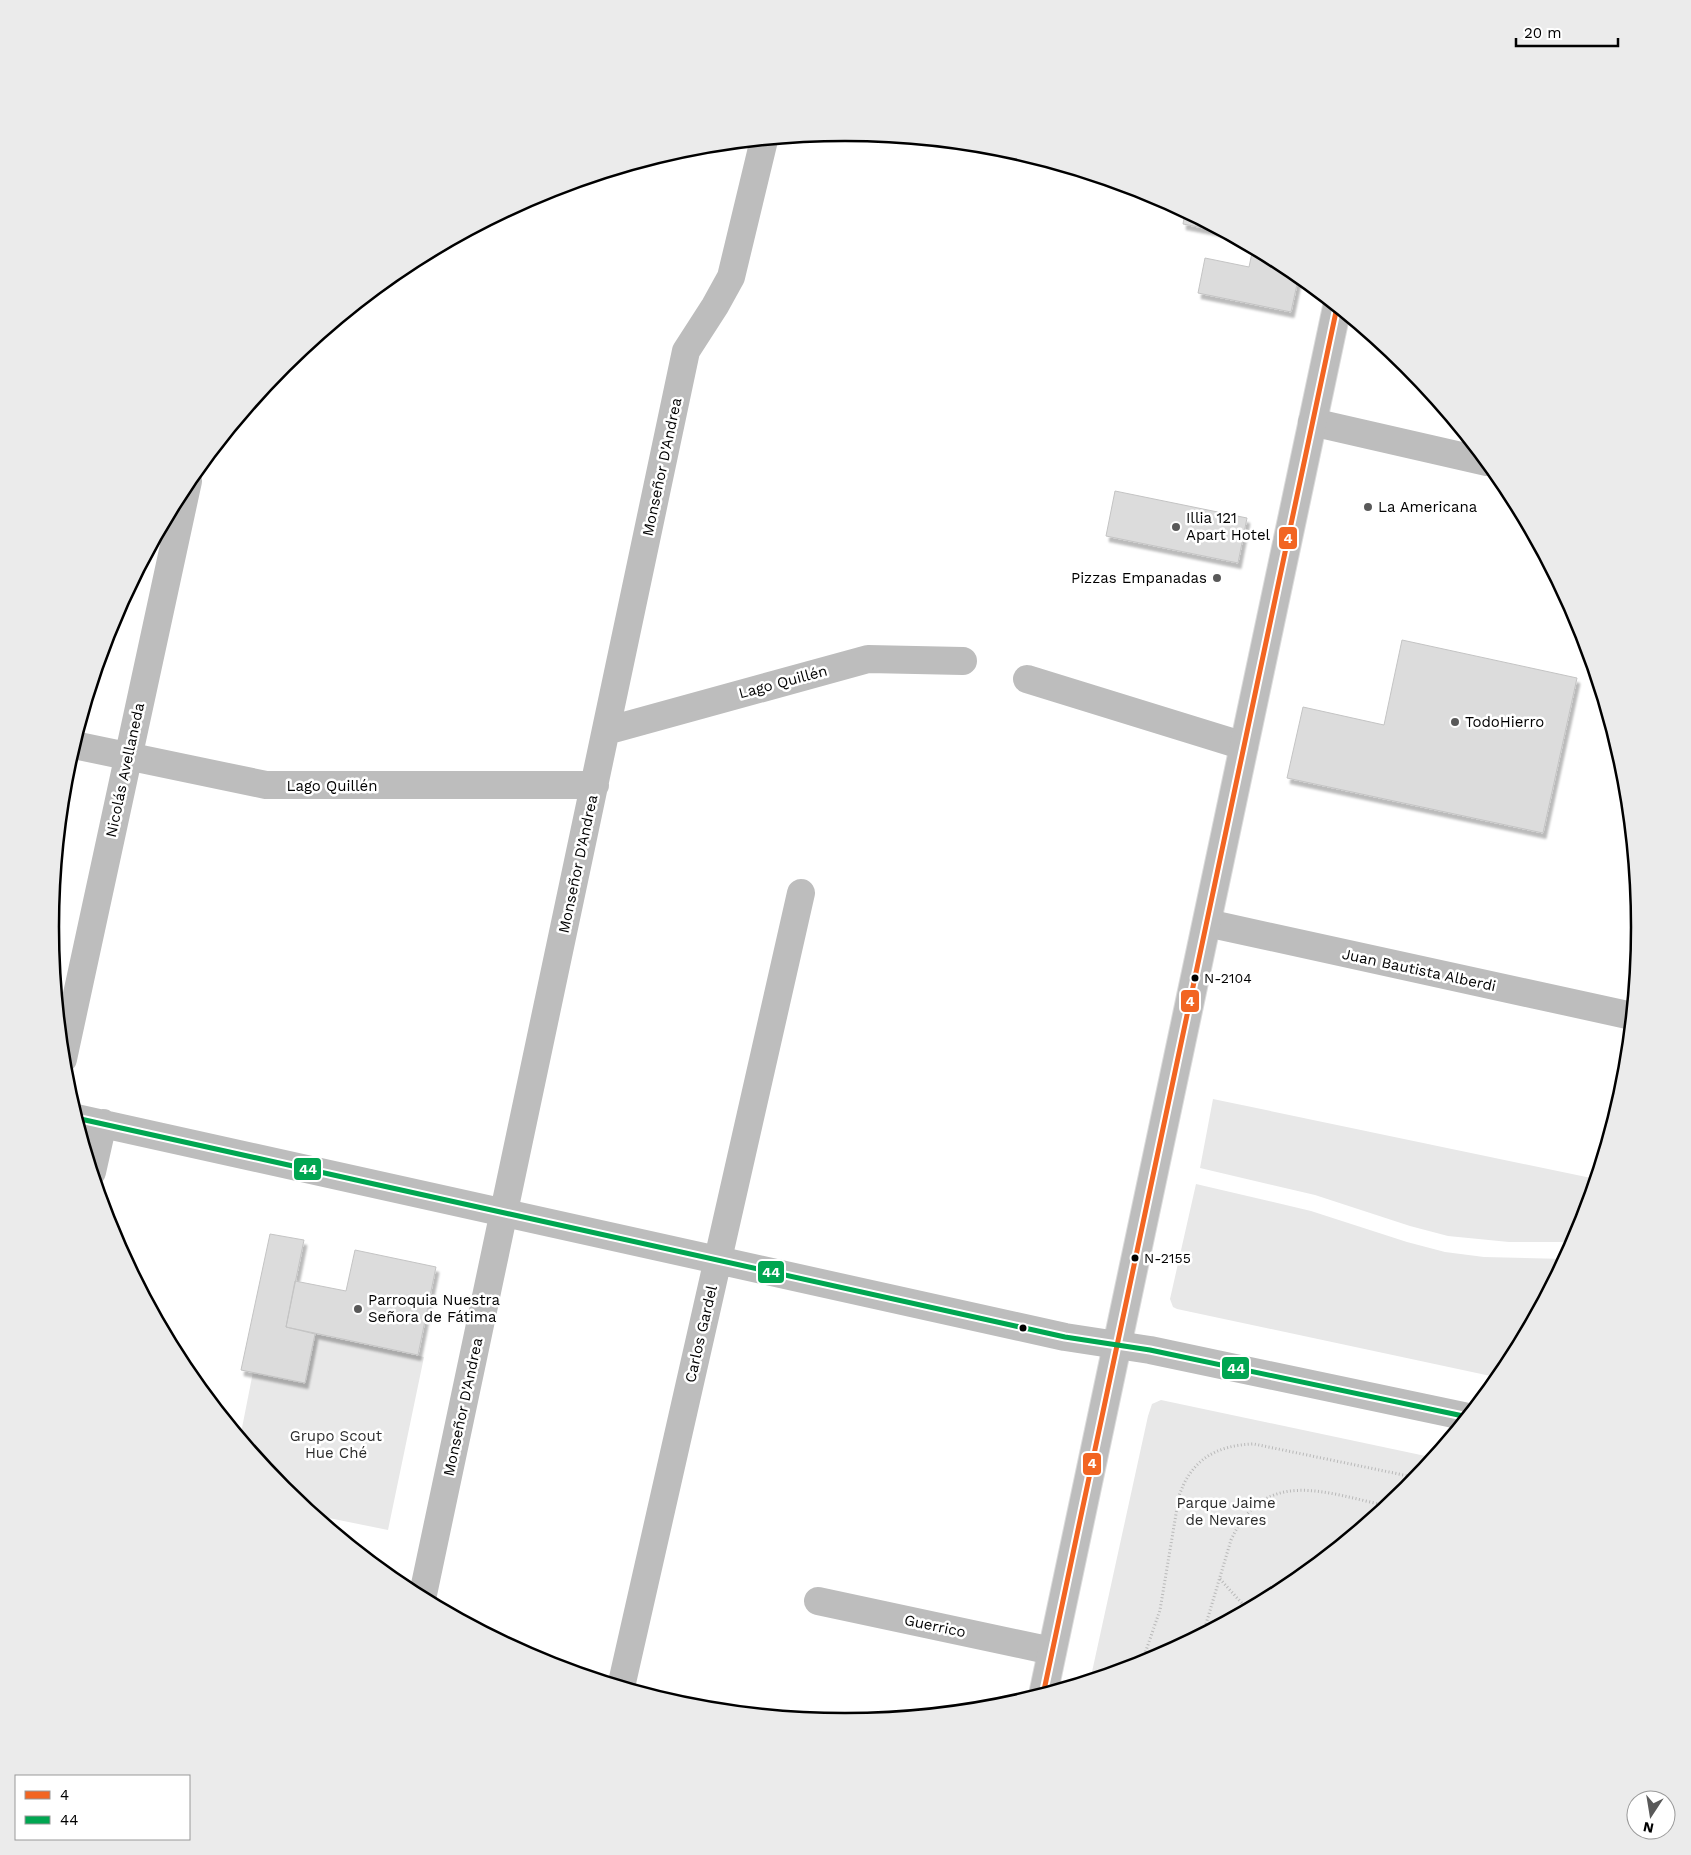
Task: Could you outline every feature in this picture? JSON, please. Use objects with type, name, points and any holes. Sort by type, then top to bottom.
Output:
[{"type":"street","name":"Monseñor D'Andrea","points":[[424,1592],[686,351],[731,277],[763,145]]},
{"type":"street","points":[[1044,1688],[1336,313]]},
{"type":"street","points":[[1312,422],[1478,460]]},
{"type":"street","name":"Nicolás Avellaneda","points":[[67,1041],[183,503]]},
{"type":"street","name":"Lago Quillén","points":[[606,731],[868,659],[963,661]]},
{"type":"street","points":[[1027,678],[1244,746]]},
{"type":"street","name":"Lago Quillén","points":[[81,746],[266,785],[595,785]]},
{"type":"street","name":"Carlos Gardel","points":[[623,1681],[800,892]]},
{"type":"street","name":"Juan Bautista Alberdi","points":[[1207,923],[1627,1015]]},
{"type":"street","points":[[83,1119],[1065,1336],[1118,1345],[1462,1416]]},
{"type":"street","points":[[95,1160],[103,1123]]},
{"type":"street","name":"Guerrico","points":[[818,1601],[1052,1651]]},
{"type":"path","points":[[1144,1655],[1160,1610],[1179,1496],[1184,1483],[1198,1462],[1227,1447],[1254,1444],[1409,1476]]},
{"type":"path","points":[[1205,1627],[1238,1525],[1258,1502],[1283,1491],[1318,1491],[1380,1504]]},
{"type":"path","points":[[1219,1579],[1244,1606]]},
{"type":"green space","points":[[1213,1099],[1591,1178],[1566,1242],[1509,1242],[1448,1236],[1410,1226],[1315,1195],[1200,1168]]},
{"type":"green space","points":[[1196,1184],[1311,1211],[1407,1242],[1445,1252],[1484,1257],[1558,1259],[1527,1321],[1492,1376],[1177,1309],[1173,1307],[1170,1299]]},
{"type":"green space","name":"Grupo Scout Hue Ché","points":[[315,1334],[424,1357],[388,1530],[325,1517],[289,1484],[241,1431],[253,1372],[304,1383]]},
{"type":"green space","name":"Parque Jaime de Nevares","points":[[1161,1400],[1427,1456],[1402,1484],[1364,1519],[1283,1582],[1239,1609],[1193,1633],[1147,1654],[1092,1674],[1152,1404]]},
{"type":"building","points":[[1184,218],[1205,228],[1183,224]]},
{"type":"building","points":[[1252,254],[1297,283],[1291,312],[1198,293],[1205,258],[1249,267]]},
{"type":"building","name":"Illia 121 Apart Hotel","points":[[1115,491],[1247,518],[1238,563],[1106,536]]},
{"type":"building","name":"TodoHierro","points":[[1402,640],[1577,678],[1543,833],[1287,778],[1303,707],[1384,725]]},
{"type":"building","points":[[270,1234],[304,1240],[286,1327],[315,1334],[305,1383],[241,1370]]},
{"type":"building","name":"Parroquia Nuestra Señora de Fátima","points":[[355,1250],[436,1267],[418,1355],[286,1327],[295,1281],[346,1291]]},
{"type":"transit line","name":"4","points":[[1044,1688],[1336,313]]},
{"type":"transit line","name":"44","points":[[83,1120],[1065,1337],[1150,1350],[1462,1416]]},
{"type":"place","name":"La Americana","points":[[1368,507]]},
{"type":"place","name":"Illia 121 Apart Hotel","points":[[1176,527]]},
{"type":"place","name":"Pizzas Empanadas","points":[[1217,578]]},
{"type":"place","name":"TodoHierro","points":[[1455,722]]},
{"type":"place","name":"N-2104","points":[[1195,978]]},
{"type":"place","name":"N-2155","points":[[1135,1258]]},
{"type":"place","name":"Parroquia Nuestra Señora de Fátima","points":[[358,1309]]}]
